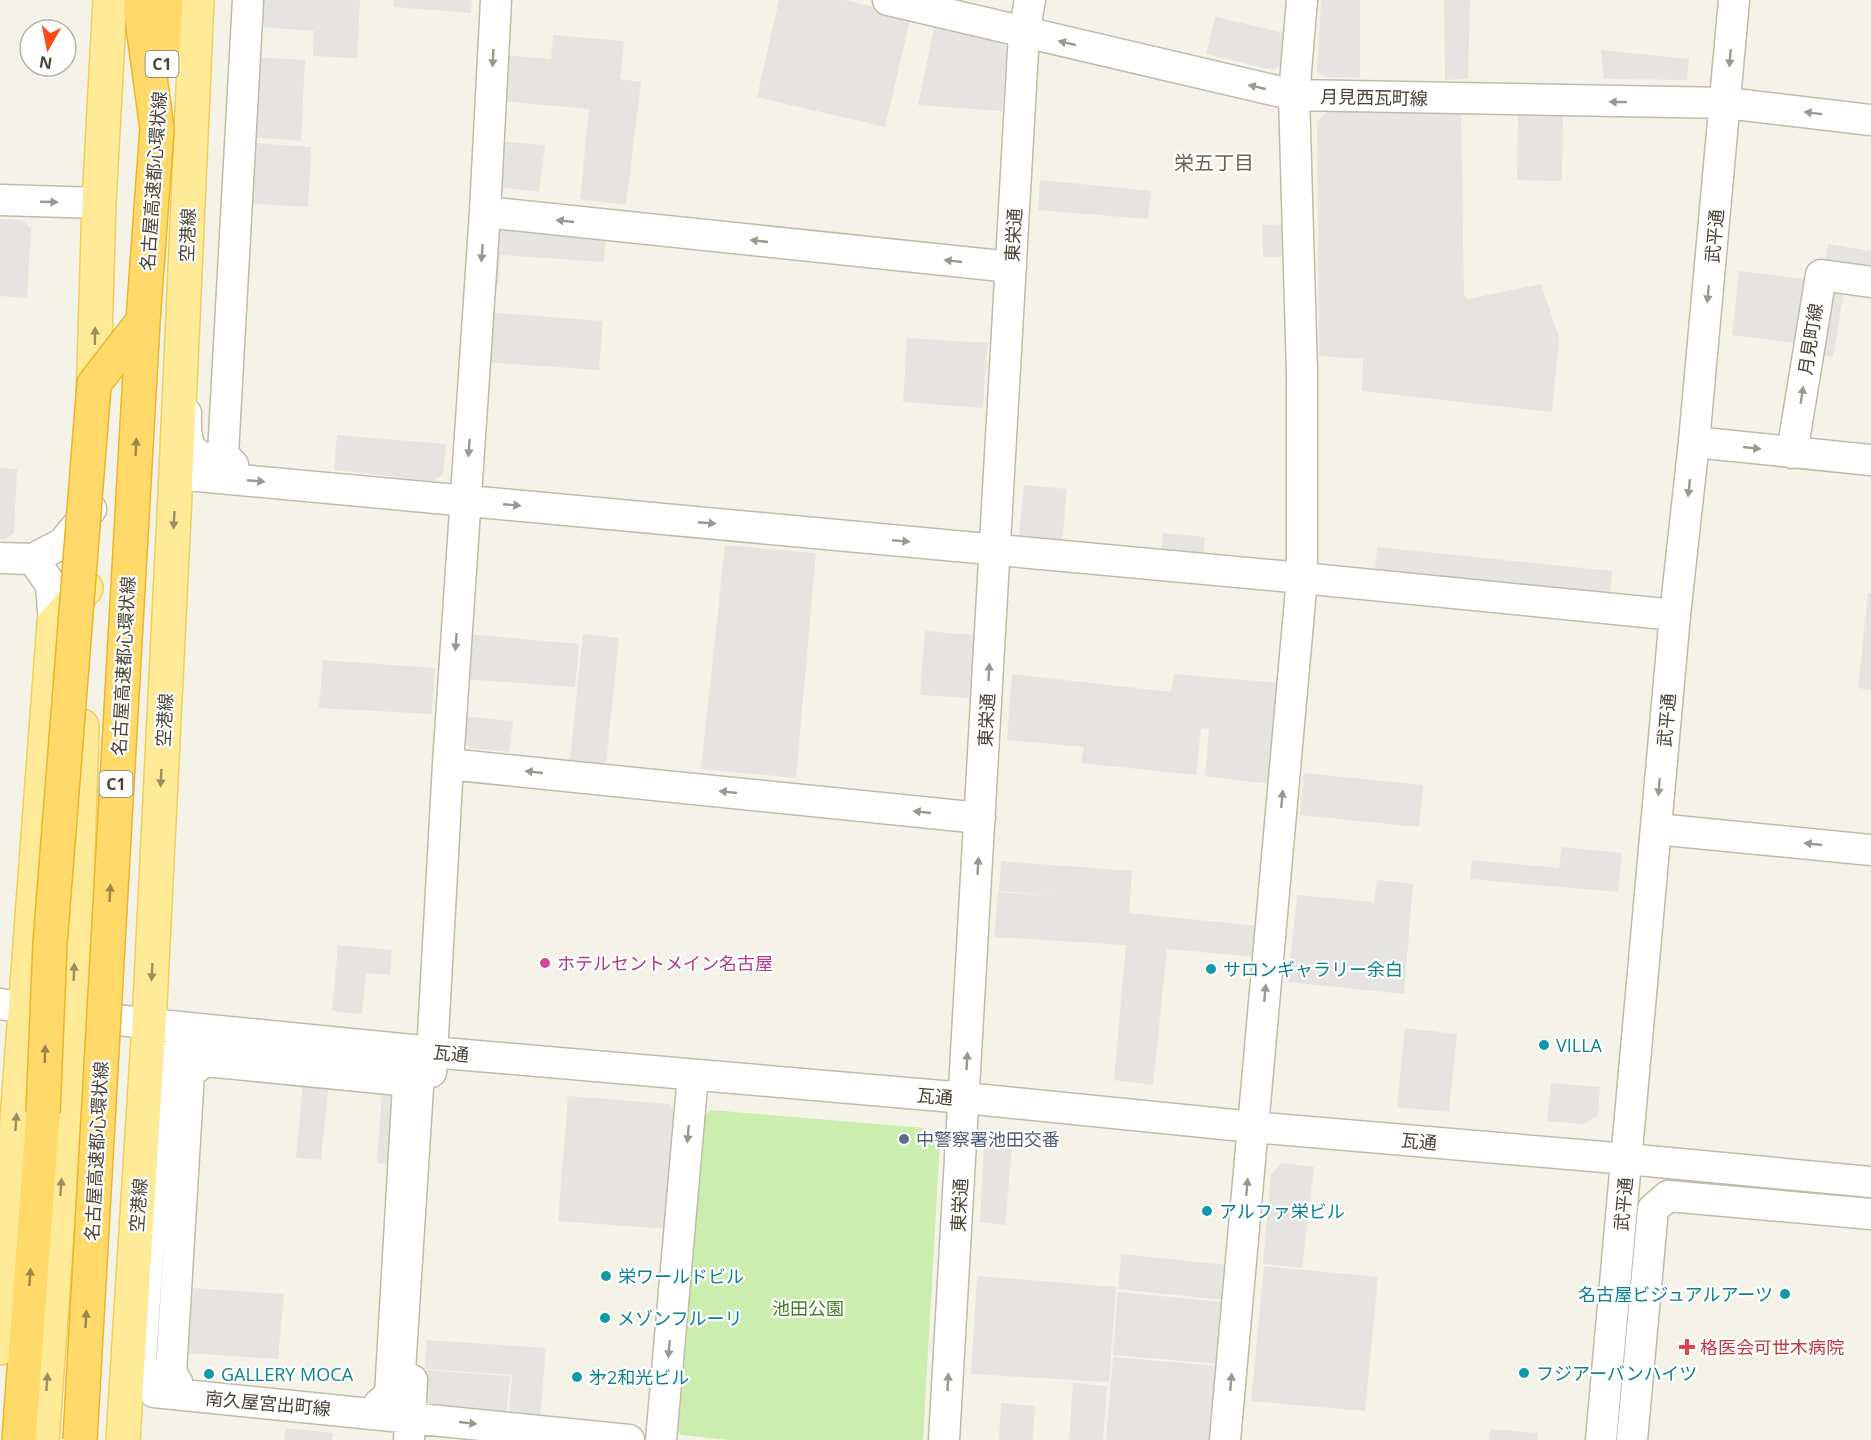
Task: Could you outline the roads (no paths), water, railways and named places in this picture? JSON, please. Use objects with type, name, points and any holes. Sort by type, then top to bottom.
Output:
[{"type":"highway","points":[[141,0],[157,128]]},
{"type":"highway","name":"名古屋高速都心環状線","points":[[80,1440],[143,321],[166,0]]},
{"type":"highway","points":[[19,1440],[42,1113],[50,944],[94,384],[143,321]]},
{"type":"main road","points":[[42,1440],[73,1013],[99,203],[110,0]]},
{"type":"main road","name":"空港線","points":[[123,1440],[149,1024],[197,0]]},
{"type":"main road","points":[[0,1348],[12,1005],[54,623],[86,588]]},
{"type":"street","points":[[211,0],[185,436],[193,450],[203,459],[233,465],[223,454],[248,0]]},
{"type":"street","points":[[410,1428],[448,764],[485,212],[496,0]]},
{"type":"street","name":"月見西瓦町線","points":[[888,0],[1294,95],[1726,103],[1871,120]]},
{"type":"street","name":"東栄通","points":[[944,1440],[1024,33],[1030,0]]},
{"type":"street","points":[[1225,1440],[1302,578],[1302,373],[1294,95],[1302,0]]},
{"type":"street","name":"武平通","points":[[1601,1440],[1675,615],[1694,442],[1734,0]]},
{"type":"street","points":[[0,200],[99,203]]},
{"type":"street","points":[[485,212],[1011,267]]},
{"type":"street","name":"月見町線","points":[[1792,453],[1821,275],[1871,282]]},
{"type":"street","points":[[1694,442],[1871,460]]},
{"type":"street","points":[[176,474],[1302,578],[1675,615]]},
{"type":"street","points":[[0,558],[33,559],[63,543],[91,508]]},
{"type":"street","points":[[33,559],[51,585],[54,623]]},
{"type":"street","points":[[448,764],[980,818]]},
{"type":"street","points":[[1656,829],[1871,850]]},
{"type":"street","name":"瓦通","points":[[12,1005],[149,1024],[432,1052],[965,1098],[1253,1127],[1871,1182]]},
{"type":"street","points":[[200,1043],[397,1062],[411,1073],[418,1088],[398,1402],[393,1406],[378,1404],[390,1395],[408,1086],[399,1080],[205,1061],[189,1073],[171,1373],[177,1382],[157,1381],[148,1376],[141,1361],[160,1070],[174,1054],[200,1043]]},
{"type":"street","points":[[662,1440],[693,1075]]},
{"type":"street","points":[[1618,1440],[1637,1209],[1640,1191],[1649,1181],[1665,1178],[1871,1197]]},
{"type":"street","points":[[1632,1440],[1653,1209],[1668,1196],[1871,1214]]},
{"type":"street","name":"南久屋宮出町線","points":[[126,1389],[410,1428],[629,1440]]},
{"type":"place","name":"ホテルセントメイン名古屋","points":[[545,963]]},
{"type":"place","name":"サロンギャラリー余白","points":[[1211,969]]},
{"type":"place","name":"VILLA","points":[[1544,1045]]},
{"type":"place","name":"中警察署池田交番","points":[[904,1139]]},
{"type":"place","name":"アルファ栄ビル","points":[[1207,1211]]},
{"type":"place","name":"栄ワールドビル","points":[[606,1276]]},
{"type":"place","name":"名古屋ビジュアルアーツ","points":[[1785,1294]]},
{"type":"place","name":"メゾンフルーリ","points":[[605,1318]]},
{"type":"place","name":"格医会可世木病院","points":[[1687,1347]]},
{"type":"place","name":"フジアーバンハイツ","points":[[1524,1373]]},
{"type":"place","name":"GALLERY MOCA","points":[[209,1374]]},
{"type":"place","name":"㐧2和光ビル","points":[[577,1377]]},
{"type":"district","name":"栄五丁目","points":[[1214,162]]},
{"type":"park label","name":"池田公園","points":[[808,1308]]}]
